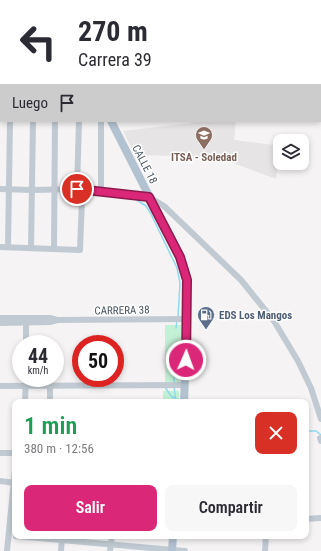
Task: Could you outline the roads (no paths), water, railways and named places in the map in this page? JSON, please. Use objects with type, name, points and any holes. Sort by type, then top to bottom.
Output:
[{"type":"main road","name":"CALLE 18","points":[[112,122],[180,257],[187,280],[181,319],[185,385],[184,399]]},
{"type":"main road","points":[[172,550],[173,539]]},
{"type":"street","points":[[8,247],[10,122]]},
{"type":"street","points":[[31,248],[33,122]]},
{"type":"street","points":[[54,248],[55,122]]},
{"type":"street","points":[[0,247],[80,250],[82,199],[77,189],[79,122]]},
{"type":"street","points":[[101,122],[101,191]]},
{"type":"street","points":[[0,189],[77,189],[101,191],[149,197],[164,206],[241,280],[274,321],[298,361],[311,388],[321,419]]},
{"type":"street","name":"CARRERA 38","points":[[0,318],[26,320]]},
{"type":"street","name":"CARRERA 38","points":[[0,323],[50,318],[57,320],[181,319]]},
{"type":"street","points":[[26,320],[26,335]]},
{"type":"street","points":[[64,386],[185,385]]},
{"type":"street","points":[[0,386],[12,386]]},
{"type":"street","points":[[25,399],[26,387]]},
{"type":"street","points":[[50,387],[50,399]]},
{"type":"street","points":[[0,453],[12,453]]},
{"type":"street","points":[[0,481],[12,483]]},
{"type":"street","points":[[6,551],[12,500]]},
{"type":"street","points":[[309,519],[321,518]]},
{"type":"street","points":[[0,534],[12,536]]},
{"type":"street","points":[[61,551],[62,539]]},
{"type":"street","points":[[70,539],[185,551]]},
{"type":"street","points":[[110,551],[112,539]]},
{"type":"street","points":[[265,551],[266,539]]},
{"type":"waterway","points":[[132,197],[146,206],[177,268],[180,283],[178,317]]},
{"type":"waterway","points":[[176,328],[177,320]]},
{"type":"waterway","points":[[174,351],[174,382]]},
{"type":"waterway","points":[[174,386],[176,399]]},
{"type":"waterway","points":[[165,387],[171,396],[176,399]]},
{"type":"waterway","points":[[309,431],[316,431],[321,435]]},
{"type":"place","name":"ITSA - Soledad","points":[[204,150]]},
{"type":"place","name":"EDS Los Mangos","points":[[206,330]]}]
